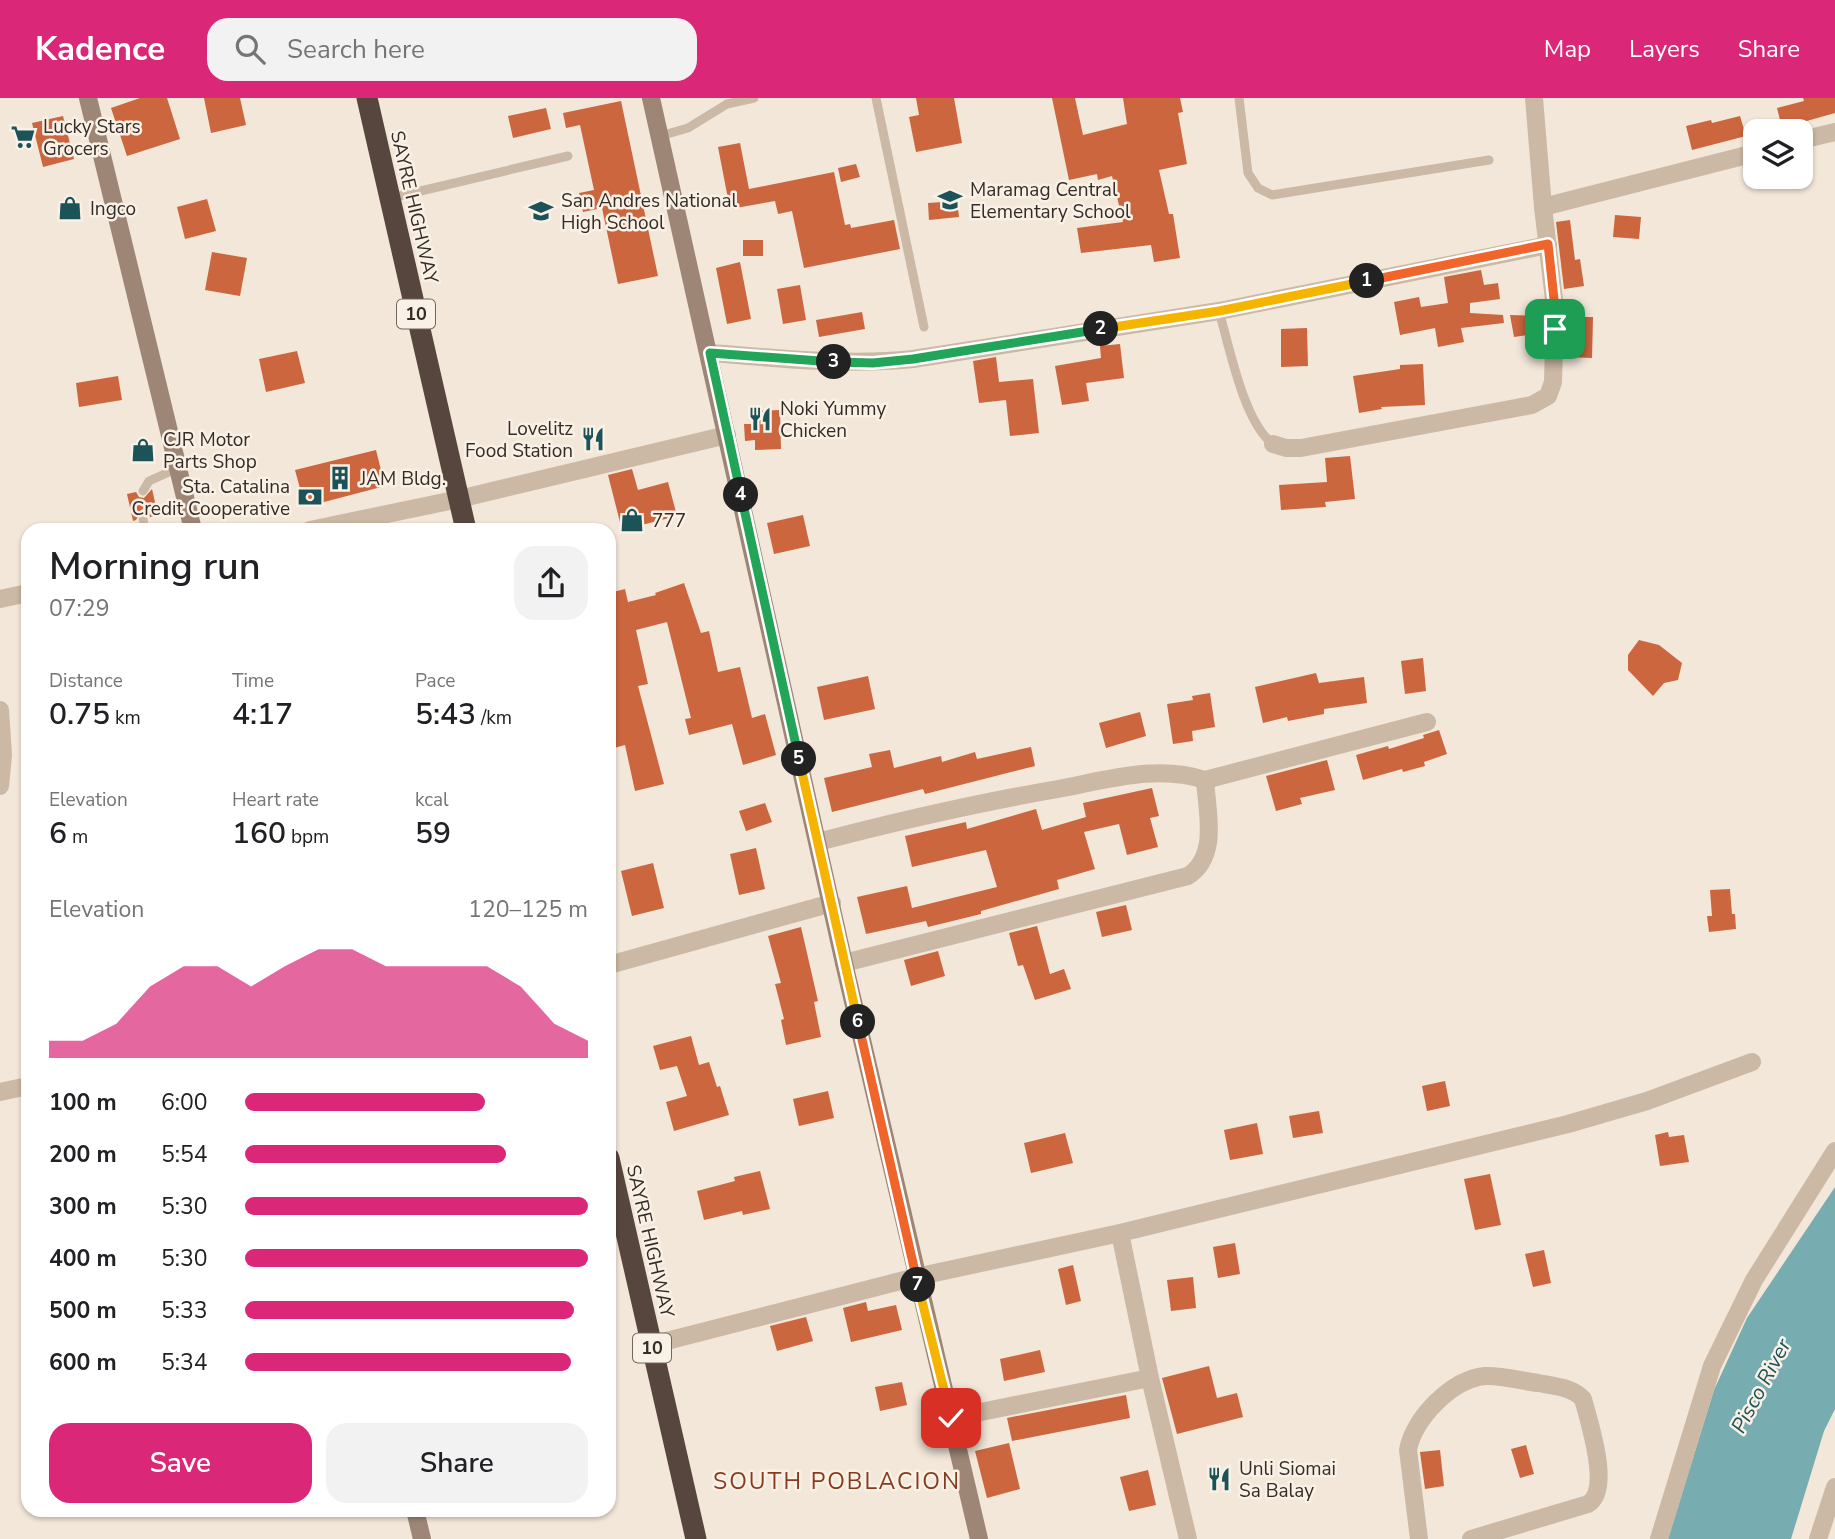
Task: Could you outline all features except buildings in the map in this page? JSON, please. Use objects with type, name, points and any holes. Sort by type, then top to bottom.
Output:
[{"type":"highway","name":"SAYRE HIGHWAY","points":[[367,98],[464,523]]},
{"type":"highway","name":"SAYRE HIGHWAY","points":[[616,1188],[696,1539]]},
{"type":"street","points":[[88,98],[191,523]]},
{"type":"street","points":[[651,98],[844,963],[979,1539]]},
{"type":"street","points":[[1273,444],[1301,447],[1541,402],[1548,397],[1553,382],[1555,308],[1534,98]]},
{"type":"street","points":[[1813,137],[1835,132]]},
{"type":"street","points":[[1543,207],[1743,156]]},
{"type":"street","points":[[710,353],[873,363],[913,359],[1219,311],[1548,244]]},
{"type":"street","points":[[344,523],[459,499],[727,435]]},
{"type":"street","points":[[0,599],[21,594]]},
{"type":"street","points":[[0,710],[3,755],[0,786]]},
{"type":"street","points":[[818,842],[993,800],[1149,772],[1187,774],[1205,780],[1427,722]]},
{"type":"street","points":[[844,963],[1188,876],[1200,869],[1209,840],[1205,780]]},
{"type":"street","points":[[616,963],[832,903]]},
{"type":"street","points":[[652,1345],[916,1277],[1121,1233],[1568,1124],[1647,1101],[1752,1062]]},
{"type":"street","points":[[0,1092],[21,1088]]},
{"type":"street","points":[[1659,1539],[1712,1366],[1754,1280],[1835,1151]]},
{"type":"street","points":[[1121,1233],[1150,1378],[1188,1539]]},
{"type":"street","points":[[1419,1539],[1408,1450],[1410,1439],[1424,1414],[1455,1388],[1482,1376],[1554,1386],[1578,1393],[1583,1399],[1595,1448],[1599,1482],[1596,1497],[1588,1504],[1471,1539]]},
{"type":"street","points":[[951,1418],[1150,1378]]},
{"type":"street","points":[[1818,1539],[1835,1487]]},
{"type":"street","points":[[417,1517],[422,1539]]},
{"type":"lane","points":[[660,136],[688,128],[727,104],[754,98]]},
{"type":"lane","points":[[876,98],[924,327]]},
{"type":"lane","points":[[1239,98],[1248,173],[1258,188],[1272,195],[1489,160]]},
{"type":"lane","points":[[390,199],[568,156]]},
{"type":"lane","points":[[1219,311],[1236,374],[1258,428],[1273,444]]},
{"type":"lane","points":[[143,491],[149,481],[178,468]]},
{"type":"lane","points":[[144,519],[144,523]]},
{"type":"water","name":"Pisco River","points":[[1835,1187],[1835,1409],[1824,1431],[1791,1539],[1668,1539],[1714,1390],[1747,1318]]},
{"type":"place","name":"Lucky Stars Grocers","points":[[23,137]]},
{"type":"place","name":"Maramag Central Elementary School","points":[[950,200]]},
{"type":"place","name":"Ingco","points":[[70,208]]},
{"type":"place","name":"San Andres National High School","points":[[541,211]]},
{"type":"place","name":"Noki Yummy Chicken","points":[[760,419]]},
{"type":"place","name":"Lovelitz Food Station","points":[[593,439]]},
{"type":"place","name":"CJR Motor Parts Shop","points":[[143,450]]},
{"type":"place","name":"JAM Bldg.","points":[[340,478]]},
{"type":"place","name":"Sta. Catalina Credit Cooperative","points":[[310,497]]},
{"type":"place","name":"777","points":[[632,520]]},
{"type":"place","name":"Unli Siomai Sa Balay","points":[[1219,1479]]},
{"type":"district","name":"SOUTH POBLACION","points":[[837,1481]]},
{"type":"route","points":[[951,1418],[844,963],[710,353],[841,363],[913,359],[1219,311],[1548,244],[1555,329]]}]
